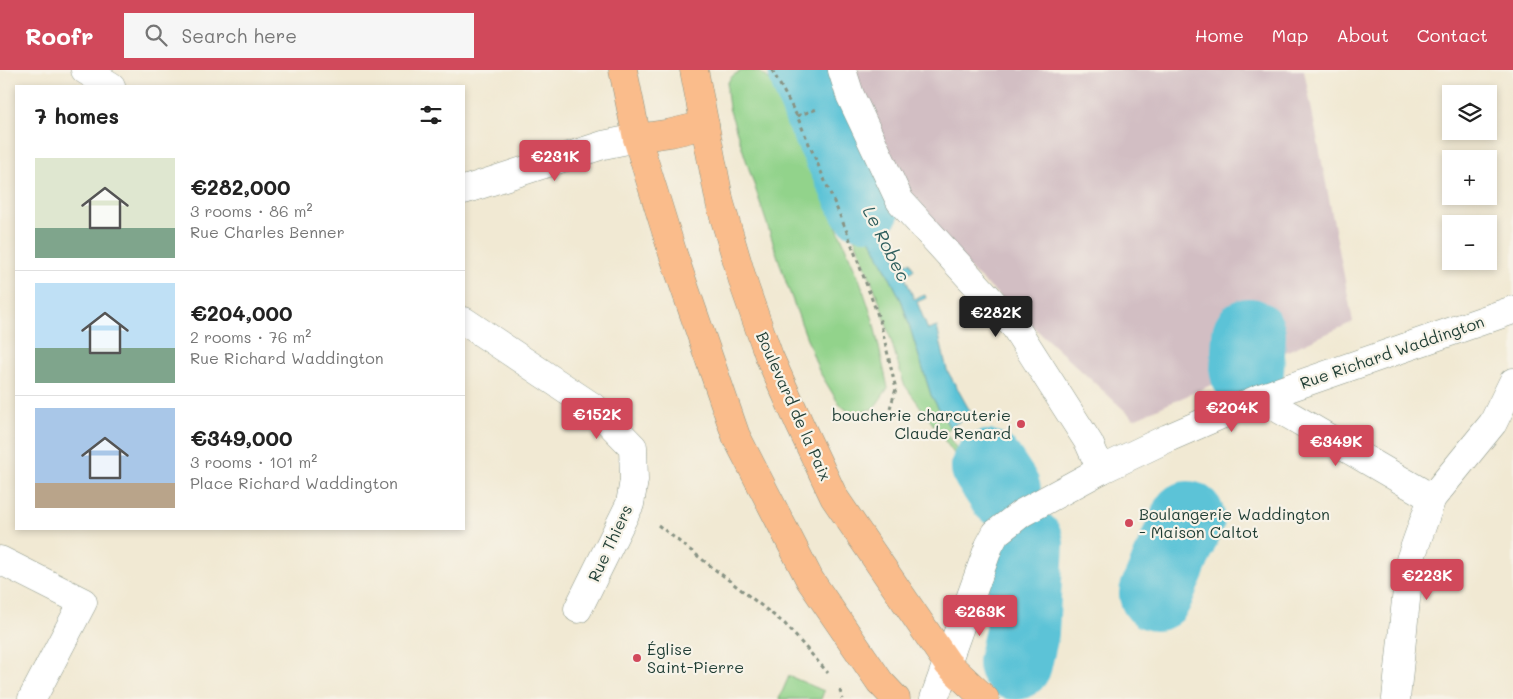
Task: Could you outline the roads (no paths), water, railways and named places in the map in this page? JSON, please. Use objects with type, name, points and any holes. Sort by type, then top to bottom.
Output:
[{"type":"main road","points":[[622,70],[637,138],[673,254],[736,436],[810,580],[880,682],[896,699]]},
{"type":"main road","name":"Boulevard de la Paix","points":[[694,70],[720,203],[745,288],[769,356],[834,497],[948,664],[985,699]]},
{"type":"main road","points":[[637,138],[706,125]]},
{"type":"street","points":[[85,70],[109,85]]},
{"type":"street","points":[[842,70],[850,95],[900,201],[1015,327],[1088,443],[1101,470]]},
{"type":"street","points":[[465,190],[603,145],[637,138]]},
{"type":"street","name":"Rue Richard Waddington","points":[[934,699],[989,546],[996,533],[1022,513],[1101,470],[1260,398],[1513,310]]},
{"type":"street","name":"Rue Thiers","points":[[465,322],[596,409],[633,447],[634,480],[630,504],[578,609]]},
{"type":"street","points":[[1396,699],[1410,560],[1432,498],[1493,423],[1513,382]]},
{"type":"street","points":[[1260,398],[1432,498]]},
{"type":"street","points":[[0,560],[83,602],[32,699]]},
{"type":"water","points":[[793,70],[817,70],[829,99],[807,108]]},
{"type":"water","points":[[834,107],[896,217],[887,222],[899,267],[910,262],[914,270],[904,275],[914,299],[925,295],[926,298],[917,302],[928,330],[937,327],[947,370],[971,413],[950,428],[931,395],[902,302],[810,117]]},
{"type":"waterway","name":"Le Robec","points":[[805,70],[821,112],[865,203]]},
{"type":"waterway","points":[[1247,372],[1249,335]]},
{"type":"waterway","name":"Le Robec","points":[[988,467],[1004,491]]},
{"type":"waterway","points":[[1156,594],[1188,518]]},
{"type":"waterway","name":"Le Robec","points":[[1015,663],[1022,632],[1027,544]]},
{"type":"place","name":"boucherie charcuterie Claude Renard","points":[[1021,424]]},
{"type":"place","name":"Boulangerie Waddington - Maison Caltot","points":[[1129,523]]},
{"type":"place","name":"Église Saint-Pierre","points":[[637,658]]}]
